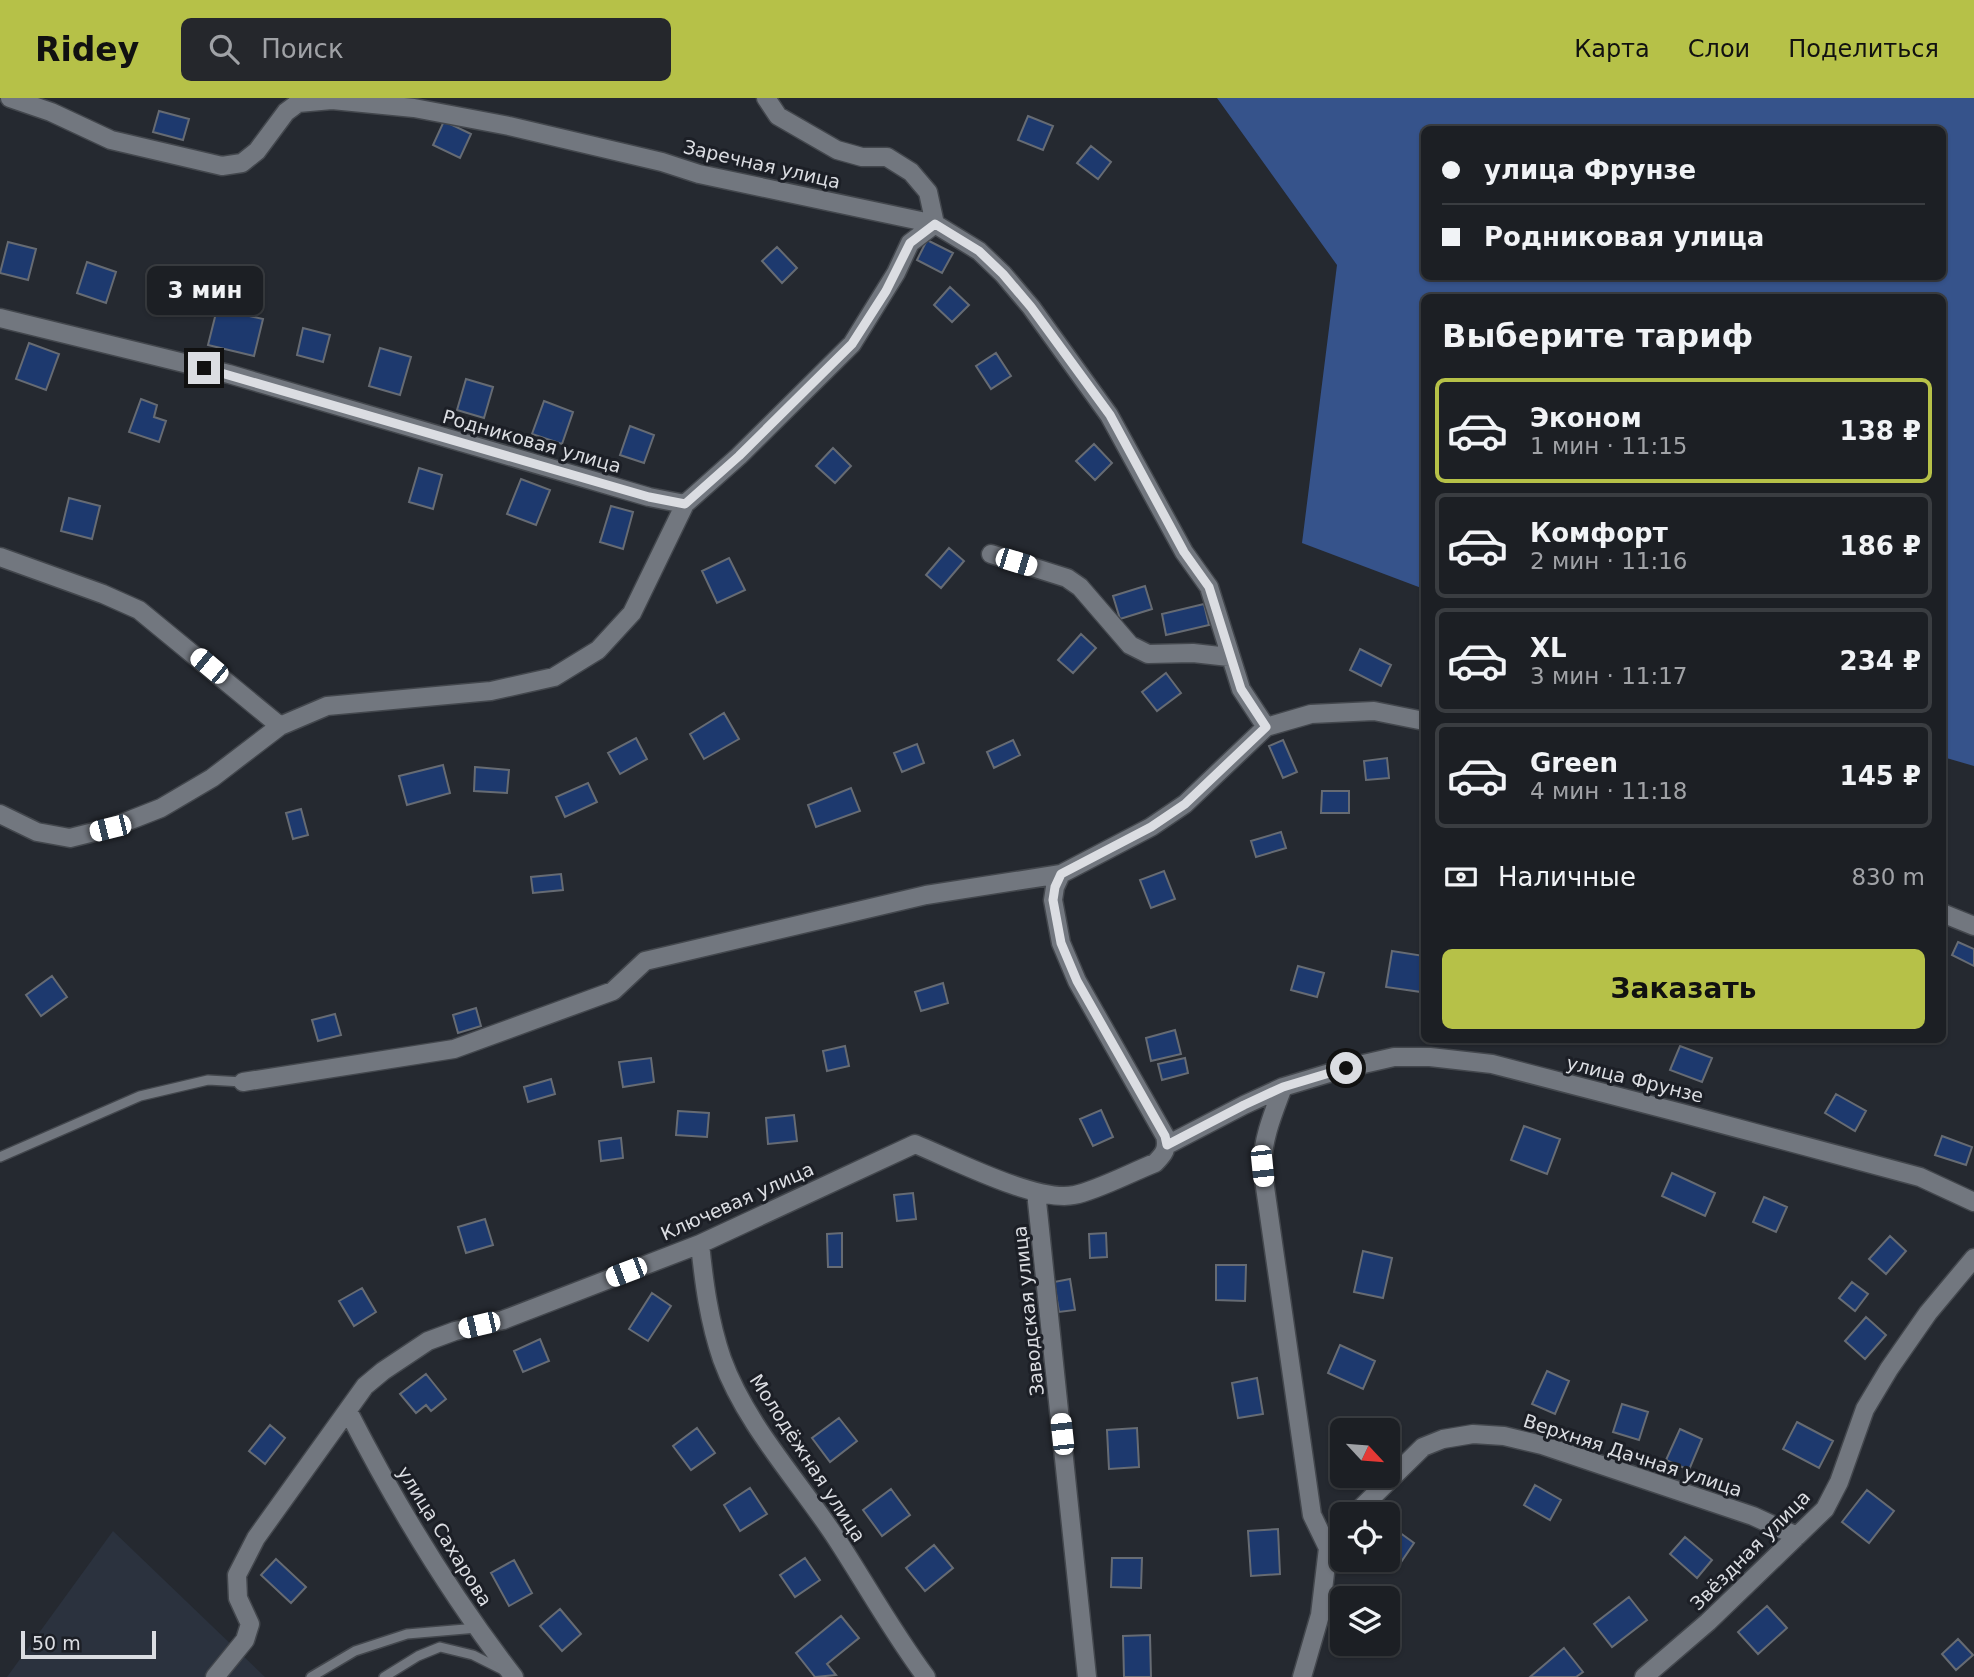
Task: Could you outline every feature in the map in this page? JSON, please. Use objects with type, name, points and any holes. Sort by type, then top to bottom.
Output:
[{"type":"street","name":"Заречная улица","points":[[10,98],[51,112],[111,140],[186,160],[222,166],[242,163],[257,151],[286,112],[298,103],[332,100],[414,108],[509,126],[662,162],[699,174],[935,224],[979,251],[1003,274],[1031,307],[1110,415],[1184,552],[1209,587],[1241,689],[1266,727]]},
{"type":"street","points":[[0,814],[37,832],[70,838],[110,828],[161,808],[212,778],[280,726],[327,706],[491,691],[554,677],[598,650],[632,613],[685,504],[739,456],[852,344],[889,285],[910,243],[935,224],[928,192],[911,172],[887,157],[862,157],[837,150],[778,116],[766,98]]},
{"type":"street","name":"Родниковая улица","points":[[0,318],[229,374],[649,497],[685,504]]},
{"type":"street","points":[[991,554],[1067,578],[1080,587],[1130,645],[1148,654],[1194,653],[1229,657]]},
{"type":"street","points":[[0,557],[103,594],[139,610],[280,726]]},
{"type":"street","points":[[243,1082],[454,1049],[613,991],[645,961],[926,895],[1061,874],[1151,827],[1185,804],[1266,727],[1311,714],[1374,710],[1421,719]]},
{"type":"street","points":[[1061,874],[1053,900],[1061,943],[1077,981],[1165,1136],[1167,1145]]},
{"type":"street","points":[[1946,915],[1974,926]]},
{"type":"street","name":"улица Фрунзе","points":[[1167,1145],[1283,1087],[1394,1056],[1430,1057],[1492,1064],[1920,1177],[1974,1202]]},
{"type":"street","points":[[1283,1087],[1267,1129],[1262,1166],[1312,1515],[1328,1548]]},
{"type":"street","name":"Ключевая улица","points":[[215,1677],[245,1640],[250,1624],[238,1598],[237,1575],[256,1538],[365,1386],[428,1341],[503,1320],[700,1244],[915,1144],[1036,1192],[1051,1195],[1073,1195],[1155,1163],[1167,1145]]},
{"type":"street","name":"Заводская улица","points":[[1036,1192],[1087,1677]]},
{"type":"street","name":"Молодёжная улица","points":[[700,1244],[712,1325],[723,1359],[746,1409],[835,1536],[926,1677]]},
{"type":"street","name":"Звёздная улица","points":[[1644,1677],[1708,1622],[1825,1509],[1839,1482],[1865,1409],[1928,1313],[1974,1258]]},
{"type":"street","name":"улица Сахарова","points":[[348,1411],[374,1462],[477,1628],[513,1676]]},
{"type":"street","name":"Верхняя Дачная улица","points":[[1367,1502],[1423,1447],[1443,1439],[1473,1434],[1504,1436],[1542,1445],[1753,1516],[1797,1536]]},
{"type":"street","points":[[1302,1677],[1320,1615],[1324,1563],[1330,1545]]},
{"type":"lane","points":[[0,1157],[140,1096],[208,1080],[243,1082]]},
{"type":"lane","points":[[311,1677],[355,1651],[407,1634],[477,1628]]},
{"type":"lane","points":[[384,1677],[418,1656],[440,1647],[473,1655],[513,1676]]},
{"type":"shaded area","points":[[1217,98],[1974,98],[1974,766],[1946,758],[1946,294],[1421,294],[1421,588],[1302,543],[1337,265]]},
{"type":"shaded area","points":[[113,1531],[265,1677],[7,1677]]},
{"type":"building","points":[[159,111],[189,119],[183,140],[153,132]]},
{"type":"building","points":[[1028,116],[1053,126],[1043,150],[1018,140]]},
{"type":"building","points":[[444,121],[471,134],[460,158],[433,145]]},
{"type":"building","points":[[1091,146],[1111,162],[1098,179],[1077,163]]},
{"type":"building","points":[[927,240],[953,253],[942,273],[917,260]]},
{"type":"building","points":[[8,242],[36,249],[28,280],[0,273]]},
{"type":"building","points":[[777,247],[797,268],[782,283],[762,261]]},
{"type":"building","points":[[87,262],[116,272],[106,303],[77,293]]},
{"type":"building","points":[[950,287],[969,305],[952,322],[934,305]]},
{"type":"building","points":[[217,309],[263,319],[254,356],[208,345]]},
{"type":"building","points":[[303,328],[330,335],[323,362],[297,355]]},
{"type":"building","points":[[29,343],[59,354],[46,390],[16,379]]},
{"type":"building","points":[[380,348],[411,357],[400,395],[369,386]]},
{"type":"building","points":[[996,353],[1011,376],[991,389],[976,366]]},
{"type":"building","points":[[466,379],[493,387],[484,418],[457,410]]},
{"type":"building","points":[[141,399],[157,405],[154,417],[166,421],[159,442],[129,432]]},
{"type":"building","points":[[544,401],[573,412],[562,444],[532,434]]},
{"type":"building","points":[[630,426],[654,435],[644,463],[620,455]]},
{"type":"building","points":[[1094,444],[1112,463],[1095,480],[1076,461]]},
{"type":"building","points":[[833,448],[851,466],[835,483],[816,466]]},
{"type":"building","points":[[419,468],[442,475],[433,509],[409,502]]},
{"type":"building","points":[[521,479],[550,490],[536,525],[507,514]]},
{"type":"building","points":[[69,498],[100,506],[92,539],[61,531]]},
{"type":"building","points":[[611,506],[633,512],[623,549],[600,542]]},
{"type":"building","points":[[949,548],[964,561],[941,588],[926,575]]},
{"type":"building","points":[[729,558],[745,590],[717,603],[702,571]]},
{"type":"building","points":[[1145,586],[1152,609],[1120,619],[1113,596]]},
{"type":"building","points":[[1204,604],[1209,625],[1166,635],[1162,614]]},
{"type":"building","points":[[1081,634],[1096,648],[1073,673],[1058,660]]},
{"type":"building","points":[[1360,649],[1391,665],[1381,686],[1350,670]]},
{"type":"building","points":[[1166,673],[1181,693],[1157,711],[1142,692]]},
{"type":"building","points":[[724,713],[739,739],[704,759],[690,734]]},
{"type":"building","points":[[636,738],[647,759],[620,774],[608,753]]},
{"type":"building","points":[[1013,740],[1020,755],[994,768],[987,752]]},
{"type":"building","points":[[1283,740],[1297,772],[1283,778],[1269,746]]},
{"type":"building","points":[[917,744],[924,763],[902,772],[894,753]]},
{"type":"building","points":[[1387,758],[1389,778],[1366,780],[1364,761]]},
{"type":"building","points":[[443,765],[450,793],[407,805],[399,776]]},
{"type":"building","points":[[475,767],[509,770],[507,793],[474,791]]},
{"type":"building","points":[[588,783],[597,802],[565,817],[556,797]]},
{"type":"building","points":[[851,788],[860,811],[816,827],[808,805]]},
{"type":"building","points":[[1322,791],[1349,791],[1349,813],[1321,813]]},
{"type":"building","points":[[301,809],[308,835],[293,839],[286,813]]},
{"type":"building","points":[[1281,832],[1286,848],[1256,857],[1251,841]]},
{"type":"building","points":[[1164,871],[1175,899],[1151,908],[1140,880]]},
{"type":"building","points":[[561,874],[563,890],[533,893],[531,877]]},
{"type":"building","points":[[1958,942],[1974,949],[1974,966],[1952,955]]},
{"type":"building","points":[[1392,951],[1421,956],[1421,992],[1386,987]]},
{"type":"building","points":[[1298,966],[1324,973],[1317,997],[1291,990]]},
{"type":"building","points":[[52,976],[67,997],[41,1016],[26,995]]},
{"type":"building","points":[[943,983],[948,1003],[921,1011],[915,992]]},
{"type":"building","points":[[476,1008],[481,1026],[458,1033],[453,1015]]},
{"type":"building","points":[[335,1014],[341,1035],[318,1041],[312,1020]]},
{"type":"building","points":[[1175,1030],[1181,1054],[1151,1061],[1146,1038]]},
{"type":"building","points":[[845,1046],[849,1066],[827,1071],[823,1051]]},
{"type":"building","points":[[1680,1046],[1712,1058],[1702,1082],[1670,1070]]},
{"type":"building","points":[[651,1058],[654,1082],[623,1087],[619,1062]]},
{"type":"building","points":[[1185,1058],[1188,1073],[1162,1080],[1158,1064]]},
{"type":"building","points":[[551,1079],[555,1094],[528,1102],[524,1087]]},
{"type":"building","points":[[1836,1094],[1866,1111],[1855,1131],[1825,1113]]},
{"type":"building","points":[[1101,1110],[1113,1137],[1093,1146],[1080,1119]]},
{"type":"building","points":[[678,1111],[709,1113],[707,1137],[676,1135]]},
{"type":"building","points":[[794,1115],[797,1141],[768,1144],[766,1118]]},
{"type":"building","points":[[1524,1126],[1560,1139],[1547,1174],[1511,1160]]},
{"type":"building","points":[[1942,1136],[1972,1147],[1966,1165],[1935,1155]]},
{"type":"building","points":[[621,1138],[623,1158],[601,1161],[599,1141]]},
{"type":"building","points":[[1672,1173],[1715,1193],[1705,1216],[1662,1196]]},
{"type":"building","points":[[913,1193],[916,1219],[897,1221],[894,1195]]},
{"type":"building","points":[[1764,1197],[1787,1207],[1776,1232],[1753,1222]]},
{"type":"building","points":[[485,1219],[493,1245],[466,1253],[458,1227]]},
{"type":"building","points":[[842,1233],[842,1267],[828,1267],[827,1234]]},
{"type":"building","points":[[1106,1233],[1107,1257],[1090,1258],[1089,1234]]},
{"type":"building","points":[[1890,1236],[1906,1251],[1886,1274],[1869,1259]]},
{"type":"building","points":[[1363,1251],[1392,1258],[1383,1298],[1354,1292]]},
{"type":"building","points":[[1216,1265],[1246,1265],[1245,1301],[1216,1300]]},
{"type":"building","points":[[1070,1279],[1075,1310],[1059,1312],[1054,1282]]},
{"type":"building","points":[[1852,1282],[1868,1294],[1855,1311],[1839,1298]]},
{"type":"building","points":[[362,1288],[376,1312],[354,1326],[339,1301]]},
{"type":"building","points":[[652,1293],[671,1306],[648,1341],[629,1329]]},
{"type":"building","points":[[1866,1317],[1886,1335],[1865,1359],[1845,1341]]},
{"type":"building","points":[[540,1339],[549,1361],[523,1372],[514,1351]]},
{"type":"building","points":[[1340,1345],[1375,1361],[1363,1389],[1328,1373]]},
{"type":"building","points":[[1547,1371],[1569,1381],[1555,1414],[1532,1404]]},
{"type":"building","points":[[426,1374],[446,1399],[431,1411],[426,1405],[416,1413],[400,1394]]},
{"type":"building","points":[[1257,1378],[1263,1414],[1238,1418],[1232,1383]]},
{"type":"building","points":[[1622,1404],[1648,1412],[1639,1440],[1613,1432]]},
{"type":"building","points":[[839,1418],[857,1441],[830,1462],[812,1438]]},
{"type":"building","points":[[1797,1422],[1833,1441],[1819,1468],[1783,1449]]},
{"type":"building","points":[[270,1425],[285,1438],[265,1464],[249,1451]]},
{"type":"building","points":[[697,1428],[715,1453],[691,1470],[673,1446]]},
{"type":"building","points":[[1137,1428],[1139,1467],[1109,1469],[1107,1430]]},
{"type":"building","points":[[1680,1429],[1702,1439],[1689,1470],[1666,1460]]},
{"type":"building","points":[[1535,1485],[1561,1500],[1550,1520],[1524,1505]]},
{"type":"building","points":[[750,1488],[767,1514],[740,1531],[724,1505]]},
{"type":"building","points":[[891,1489],[910,1515],[882,1536],[863,1510]]},
{"type":"building","points":[[1867,1490],[1894,1511],[1869,1543],[1842,1522]]},
{"type":"building","points":[[1278,1529],[1280,1574],[1251,1576],[1248,1531]]},
{"type":"building","points":[[1400,1533],[1414,1543],[1400,1564]]},
{"type":"building","points":[[1685,1537],[1712,1560],[1697,1578],[1670,1554]]},
{"type":"building","points":[[934,1545],[953,1568],[925,1591],[906,1568]]},
{"type":"building","points":[[805,1558],[820,1580],[795,1597],[780,1575]]},
{"type":"building","points":[[1112,1558],[1142,1558],[1141,1588],[1111,1587]]},
{"type":"building","points":[[276,1559],[306,1587],[291,1603],[261,1575]]},
{"type":"building","points":[[514,1560],[532,1593],[509,1606],[491,1573]]},
{"type":"building","points":[[1629,1597],[1647,1620],[1612,1647],[1594,1624]]},
{"type":"building","points":[[1767,1606],[1787,1628],[1758,1654],[1738,1632]]},
{"type":"building","points":[[560,1609],[581,1634],[562,1651],[540,1626]]},
{"type":"building","points":[[841,1616],[859,1638],[827,1664],[836,1675],[815,1677],[796,1653]]},
{"type":"building","points":[[1150,1635],[1151,1677],[1124,1677],[1123,1636]]},
{"type":"building","points":[[1958,1639],[1973,1655],[1956,1670],[1942,1654]]},
{"type":"building","points":[[1564,1648],[1583,1672],[1576,1677],[1530,1677]]},
{"type":"route","points":[[204,368],[649,497],[685,504],[739,456],[852,344],[916,236],[935,224],[954,234],[979,251],[1003,274],[1031,307],[1110,415],[1184,552],[1209,587],[1241,689],[1266,727],[1185,804],[1151,827],[1061,874],[1053,900],[1061,943],[1077,981],[1165,1136],[1167,1145],[1283,1087],[1346,1068]]}]
